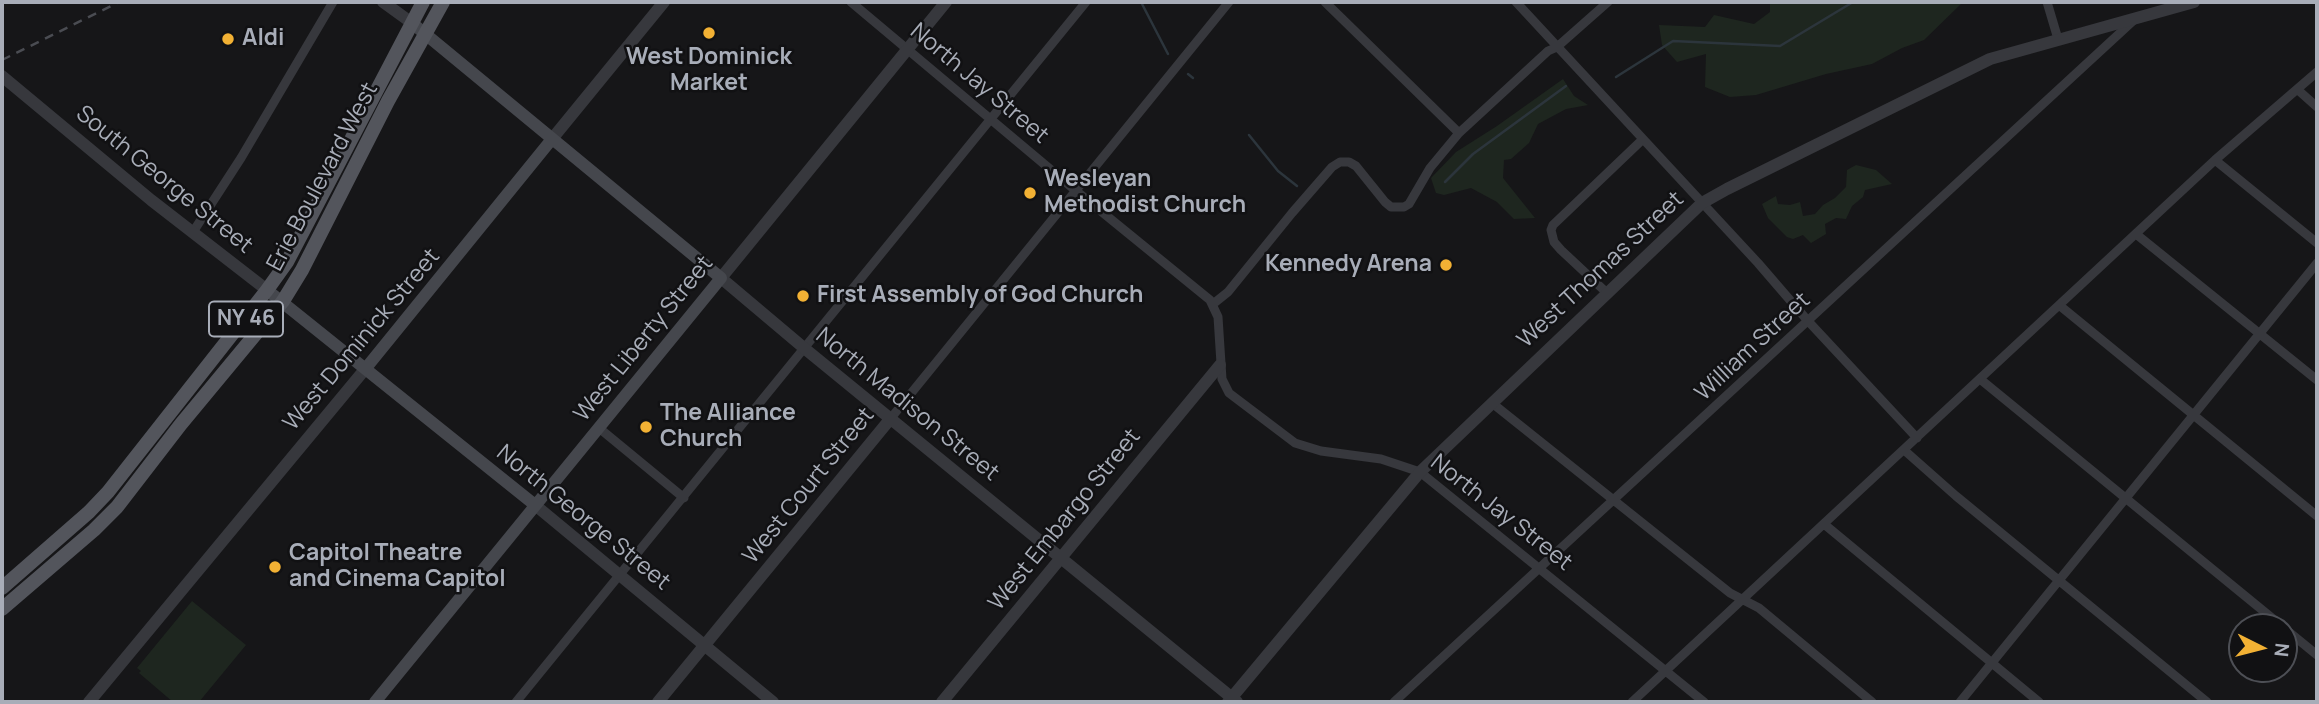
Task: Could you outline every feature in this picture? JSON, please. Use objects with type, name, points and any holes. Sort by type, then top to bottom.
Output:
[{"type":"main road","name":"Erie Boulevard West","points":[[2,588],[108,492],[267,290],[286,262],[423,2]]},
{"type":"main road","name":"Erie Boulevard West","points":[[2,609],[117,507],[283,301],[302,270],[388,101],[443,2]]},
{"type":"main road","name":"North Madison Street","points":[[412,23],[722,278]]},
{"type":"main road","name":"West Dominick Street","points":[[366,368],[552,139]]},
{"type":"main road","name":"West Liberty Street","points":[[375,702],[722,278]]},
{"type":"main road","name":"South George Street","points":[[267,290],[366,368]]},
{"type":"main road","name":"North George Street","points":[[366,368],[535,505]]},
{"type":"street","points":[[192,232],[241,158],[333,2]]},
{"type":"street","points":[[383,2],[412,23]]},
{"type":"street","name":"West Dominick Street","points":[[552,139],[664,2]]},
{"type":"street","name":"North Jay Street","points":[[851,2],[1213,304],[1218,317],[1222,379],[1230,393],[1295,443],[1321,451],[1381,459],[1420,472],[1704,702]]},
{"type":"street","name":"West Liberty Street","points":[[722,278],[946,2]]},
{"type":"street","points":[[516,702],[1086,2]]},
{"type":"street","name":"West Court Street","points":[[658,702],[1229,2]]},
{"type":"street","points":[[1325,2],[1459,133]]},
{"type":"street","points":[[1516,2],[1917,438]]},
{"type":"street","points":[[1213,304],[1228,292],[1292,213],[1332,167],[1340,162],[1349,162],[1356,166],[1385,202],[1391,206],[1404,207],[1413,198],[1430,168],[1459,133],[1548,51],[1557,47],[1608,2]]},
{"type":"street","points":[[2047,2],[2058,40]]},
{"type":"street","name":"West Thomas Street","points":[[1232,701],[1420,472],[1702,203],[1990,59],[2194,2]]},
{"type":"street","name":"William Street","points":[[1394,702],[2136,18]]},
{"type":"street","points":[[1632,702],[2215,160],[2317,72]]},
{"type":"street","name":"South George Street","points":[[2,76],[267,290]]},
{"type":"street","points":[[2298,90],[2317,107]]},
{"type":"street","points":[[1606,293],[1560,250],[1554,242],[1551,230],[1553,225],[1642,140]]},
{"type":"street","points":[[2215,160],[2317,243]]},
{"type":"street","points":[[2136,234],[2317,380]]},
{"type":"street","points":[[1960,702],[2317,263]]},
{"type":"street","name":"North Madison Street","points":[[722,278],[1232,701]]},
{"type":"street","points":[[2059,305],[2317,516]]},
{"type":"street","name":"West Embargo Street","points":[[942,702],[1220,365]]},
{"type":"street","name":"West Dominick Street","points":[[89,702],[366,368]]},
{"type":"street","points":[[1980,379],[2267,613]]},
{"type":"street","points":[[1492,403],[1730,593],[1759,608],[1872,702]]},
{"type":"street","points":[[599,428],[684,498]]},
{"type":"street","points":[[1904,450],[2207,702]]},
{"type":"street","name":"North George Street","points":[[535,505],[773,702]]},
{"type":"street","points":[[1824,524],[2039,702]]},
{"type":"street","points":[[2298,639],[2317,655]]},
{"type":"shaded area","points":[[1770,2],[1963,2],[1924,40],[1872,64],[1826,74],[1756,95],[1730,97],[1705,87],[1706,54],[1677,62],[1662,45],[1659,25],[1705,27],[1714,15],[1754,24],[1770,12]]},
{"type":"shaded area","points":[[1563,79],[1574,96],[1588,105],[1566,109],[1538,124],[1529,143],[1511,159],[1504,160],[1503,178],[1535,218],[1514,219],[1497,202],[1471,188],[1444,195],[1436,193],[1431,178],[1456,152]]},
{"type":"shaded area","points":[[1856,165],[1876,170],[1892,184],[1865,190],[1863,197],[1852,206],[1846,219],[1836,218],[1825,224],[1826,234],[1811,243],[1803,235],[1793,239],[1787,237],[1768,218],[1762,204],[1776,196],[1778,204],[1800,202],[1803,216],[1815,214],[1846,187],[1847,170]]},
{"type":"shaded area","points":[[192,601],[246,645],[199,702],[173,702],[139,673],[141,671],[137,668]]},
{"type":"waterway","points":[[1141,2],[1168,54]]},
{"type":"waterway","points":[[1616,77],[1673,41],[1780,46],[1853,2]]},
{"type":"waterway","points":[[1188,74],[1193,78]]},
{"type":"waterway","points":[[1445,182],[1473,154],[1566,86]]},
{"type":"waterway","points":[[1249,135],[1278,171],[1297,186]]},
{"type":"railway","points":[[2,60],[119,2]]},
{"type":"place","name":"West Dominick Market","points":[[709,33]]},
{"type":"place","name":"Aldi","points":[[228,39]]},
{"type":"place","name":"Wesleyan Methodist Church","points":[[1030,193]]},
{"type":"place","name":"Kennedy Arena","points":[[1446,265]]},
{"type":"place","name":"First Assembly of God Church","points":[[803,296]]},
{"type":"place","name":"The Alliance Church","points":[[646,427]]},
{"type":"place","name":"Capitol Theatre and Cinema Capitol","points":[[275,567]]}]
